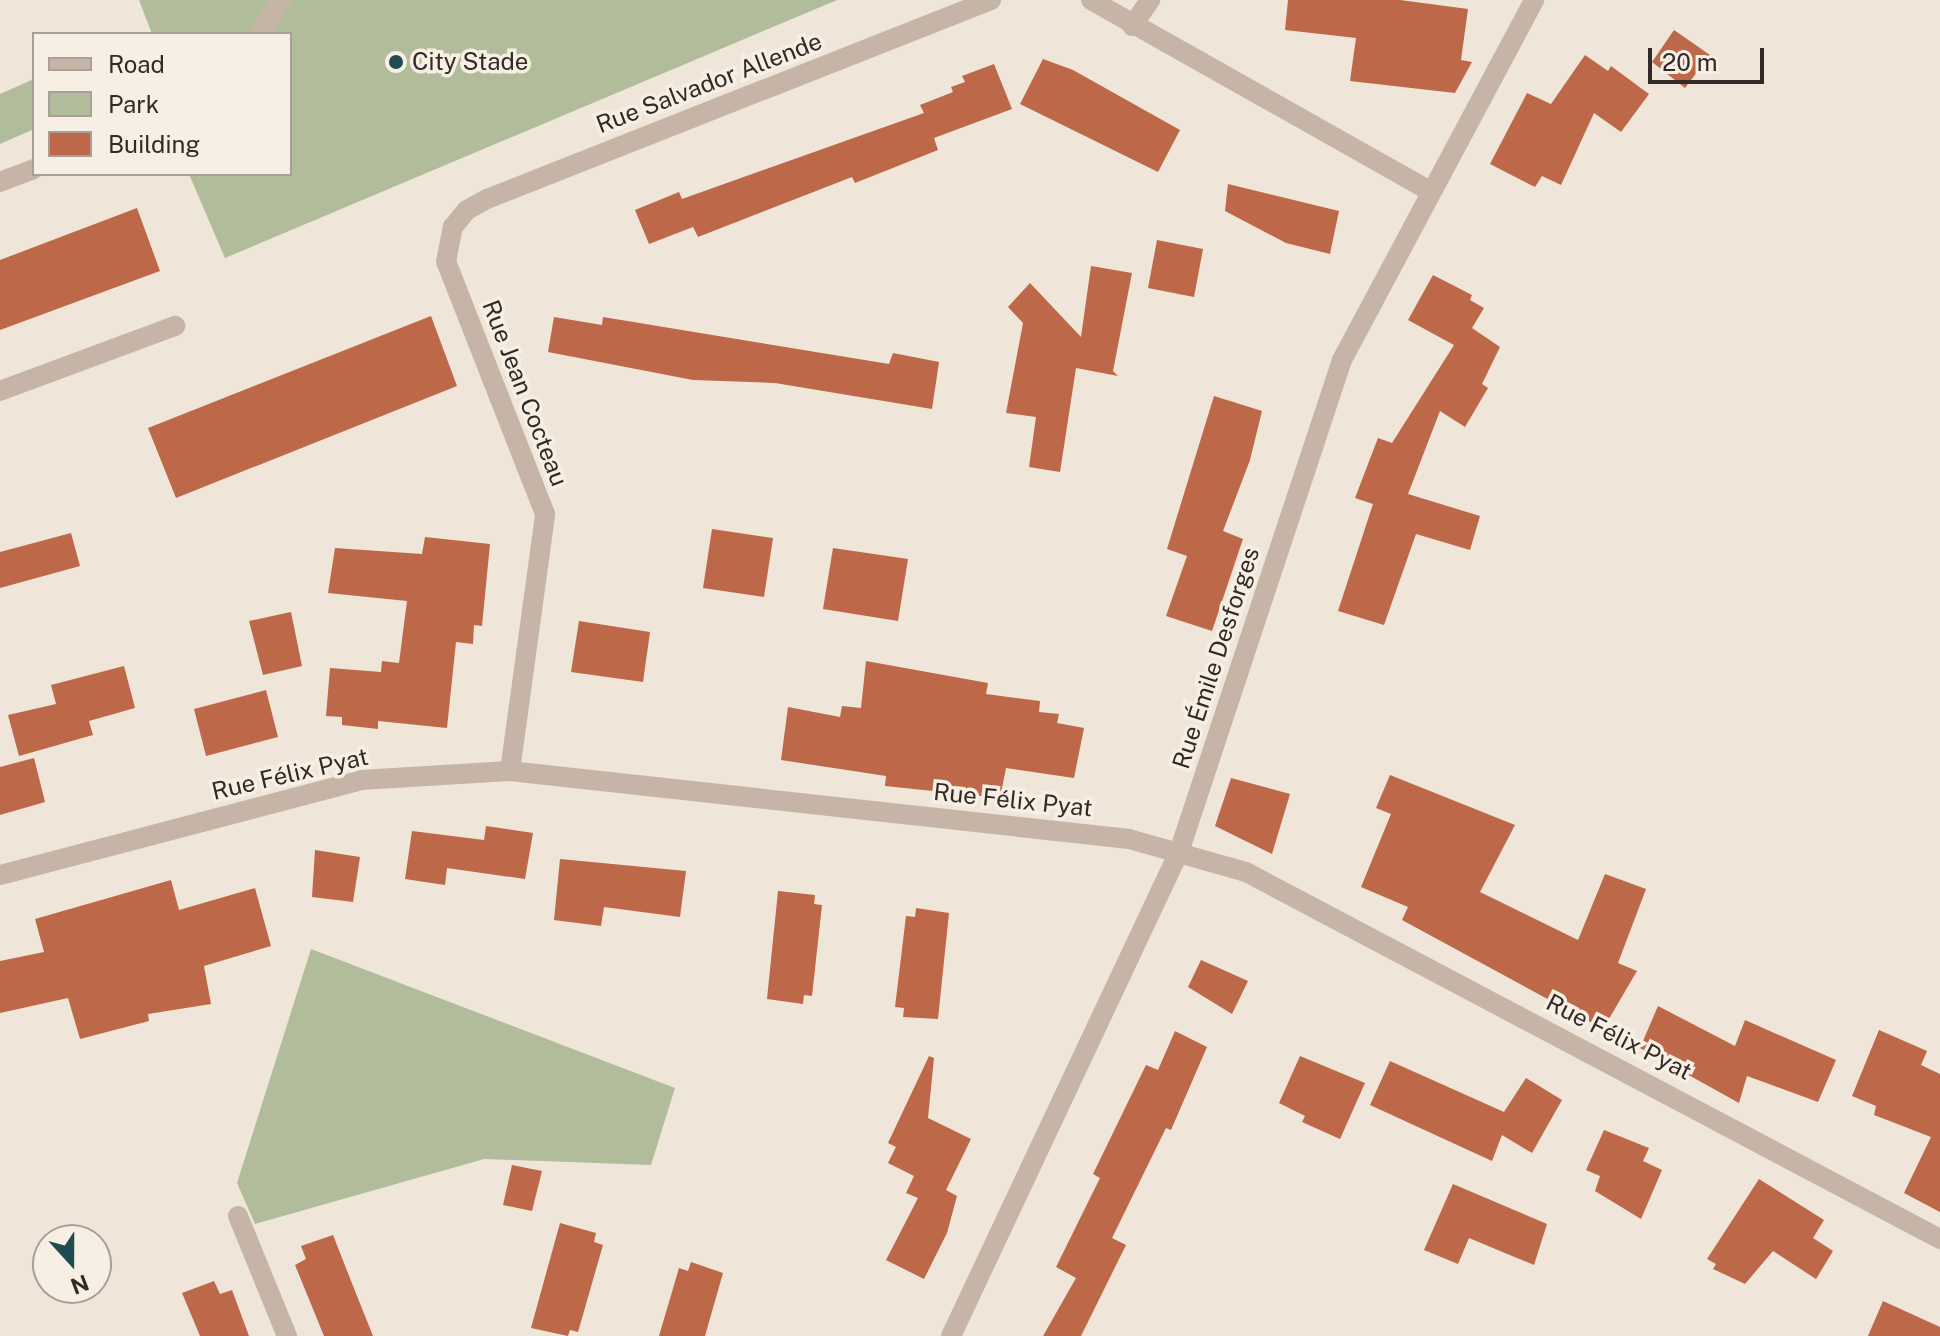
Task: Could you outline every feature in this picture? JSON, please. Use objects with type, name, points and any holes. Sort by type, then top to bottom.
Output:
[{"type":"street","points":[[260,32],[281,0]]},
{"type":"street","name":"Rue Salvador Allende","points":[[453,227],[467,210],[487,199],[991,0]]},
{"type":"street","points":[[1091,0],[1132,26],[1430,191]]},
{"type":"street","points":[[1132,26],[1150,0]]},
{"type":"street","name":"Rue Émile Desforges","points":[[951,1336],[1179,852],[1342,360],[1534,0]]},
{"type":"street","points":[[0,182],[32,170]]},
{"type":"street","name":"Rue Jean Cocteau","points":[[453,227],[446,262],[545,514],[510,771]]},
{"type":"street","points":[[0,391],[175,326]]},
{"type":"street","name":"Rue Félix Pyat","points":[[0,875],[361,780],[510,771],[1129,839],[1246,872],[1940,1239]]},
{"type":"street","points":[[238,1216],[287,1336]]},
{"type":"green space","points":[[139,0],[837,0],[225,258],[190,176],[292,176],[292,32],[151,32]]},
{"type":"green space","points":[[32,80],[32,130],[0,144],[0,94]]},
{"type":"green space","points":[[311,949],[675,1088],[651,1165],[484,1159],[255,1224],[237,1183]]},
{"type":"building","points":[[1288,0],[1400,0],[1468,9],[1461,60],[1472,62],[1455,93],[1350,81],[1356,38],[1285,30]]},
{"type":"building","points":[[1674,30],[1710,55],[1685,88],[1652,62]]},
{"type":"building","points":[[1585,55],[1608,71],[1611,66],[1649,94],[1621,132],[1594,113],[1561,185],[1542,176],[1535,187],[1490,164],[1527,93],[1551,104]]},
{"type":"building","points":[[1043,59],[1073,70],[1180,130],[1158,172],[1020,104]]},
{"type":"building","points":[[994,64],[1012,109],[934,138],[938,150],[855,183],[852,177],[698,237],[693,227],[649,244],[635,210],[679,192],[682,199],[924,113],[920,105],[953,92],[951,87],[965,82],[962,76]]},
{"type":"building","points":[[1228,184],[1339,211],[1330,254],[1286,243],[1225,211]]},
{"type":"building","points":[[137,208],[160,271],[0,330],[0,260]]},
{"type":"building","points":[[1157,240],[1203,249],[1194,297],[1148,288]]},
{"type":"building","points":[[1091,266],[1132,273],[1113,371],[1118,376],[1076,368],[1060,472],[1029,467],[1036,417],[1006,413],[1023,323],[1008,307],[1030,283],[1081,337]]},
{"type":"building","points":[[1433,275],[1472,295],[1470,300],[1484,308],[1472,328],[1500,347],[1482,384],[1488,388],[1465,427],[1440,411],[1408,494],[1480,516],[1470,550],[1416,534],[1384,625],[1338,611],[1373,504],[1355,498],[1378,438],[1392,443],[1454,345],[1408,320]]},
{"type":"building","points":[[431,316],[457,386],[176,498],[148,428]]},
{"type":"building","points":[[554,317],[602,325],[603,317],[889,364],[893,353],[939,362],[932,409],[775,383],[693,380],[548,352]]},
{"type":"building","points":[[1214,396],[1262,411],[1250,460],[1223,531],[1243,539],[1212,631],[1166,616],[1187,556],[1167,549]]},
{"type":"building","points":[[712,529],[773,538],[764,597],[703,588]]},
{"type":"building","points":[[71,533],[80,566],[0,588],[0,552]]},
{"type":"building","points":[[425,537],[490,544],[482,626],[474,625],[473,644],[456,642],[447,728],[378,721],[378,729],[342,725],[342,717],[326,716],[330,668],[381,672],[382,661],[399,663],[407,601],[328,593],[335,548],[422,554]]},
{"type":"building","points":[[833,548],[908,559],[898,621],[823,609]]},
{"type":"building","points":[[291,612],[302,666],[263,675],[249,621]]},
{"type":"building","points":[[579,621],[650,632],[643,682],[571,672]]},
{"type":"building","points":[[866,661],[988,683],[986,694],[1040,701],[1039,712],[1059,714],[1057,723],[1084,728],[1074,778],[1006,768],[1000,798],[885,786],[886,776],[781,760],[788,707],[840,717],[842,706],[861,708]]},
{"type":"building","points":[[124,666],[135,708],[89,721],[93,735],[19,756],[8,715],[56,704],[51,685]]},
{"type":"building","points":[[266,690],[278,737],[206,756],[194,709]]},
{"type":"building","points":[[34,758],[45,802],[0,815],[0,767]]},
{"type":"building","points":[[1390,775],[1515,825],[1480,892],[1578,940],[1605,874],[1646,889],[1618,963],[1637,971],[1603,1029],[1402,920],[1408,907],[1361,887],[1391,814],[1376,808]]},
{"type":"building","points":[[1231,778],[1290,794],[1272,854],[1215,826]]},
{"type":"building","points":[[486,826],[533,833],[525,879],[447,868],[445,885],[405,879],[412,831],[484,840]]},
{"type":"building","points":[[315,850],[360,857],[353,902],[312,897]]},
{"type":"building","points":[[560,859],[686,871],[680,917],[604,907],[601,926],[554,920]]},
{"type":"building","points":[[171,880],[179,910],[255,888],[271,946],[204,966],[211,1004],[148,1014],[149,1021],[80,1039],[68,998],[0,1013],[0,961],[44,952],[35,919]]},
{"type":"building","points":[[778,891],[815,895],[814,904],[822,905],[812,996],[804,995],[803,1004],[767,999]]},
{"type":"building","points":[[916,908],[949,913],[938,1019],[903,1017],[904,1008],[895,1007],[906,916],[915,917]]},
{"type":"building","points":[[1201,960],[1248,981],[1232,1014],[1188,987]]},
{"type":"building","points":[[1658,1006],[1735,1046],[1745,1020],[1836,1060],[1818,1102],[1747,1076],[1739,1103],[1640,1048]]},
{"type":"building","points":[[1879,1030],[1927,1051],[1921,1065],[1940,1074],[1940,1212],[1904,1193],[1931,1137],[1874,1115],[1876,1106],[1852,1096]]},
{"type":"building","points":[[1175,1031],[1207,1047],[1171,1130],[1166,1128],[1112,1238],[1126,1245],[1081,1336],[1043,1336],[1076,1278],[1056,1267],[1100,1178],[1093,1174],[1146,1065],[1158,1070]]},
{"type":"building","points":[[929,1056],[934,1058],[928,1118],[971,1139],[946,1190],[957,1196],[947,1233],[924,1279],[886,1260],[918,1198],[906,1193],[914,1176],[888,1163],[896,1147],[888,1143]]},
{"type":"building","points":[[1300,1056],[1365,1083],[1340,1139],[1302,1122],[1305,1116],[1279,1103]]},
{"type":"building","points":[[1390,1061],[1504,1112],[1526,1078],[1562,1100],[1532,1153],[1502,1135],[1492,1161],[1370,1105]]},
{"type":"building","points":[[1604,1130],[1649,1148],[1643,1161],[1662,1170],[1641,1219],[1595,1191],[1600,1176],[1586,1170]]},
{"type":"building","points":[[512,1165],[542,1171],[532,1211],[503,1205]]},
{"type":"building","points":[[1759,1179],[1824,1220],[1813,1238],[1833,1251],[1816,1279],[1773,1251],[1745,1284],[1713,1269],[1716,1264],[1707,1259]]},
{"type":"building","points":[[1453,1184],[1547,1224],[1534,1265],[1469,1238],[1458,1264],[1424,1250]]},
{"type":"building","points":[[560,1223],[596,1233],[594,1242],[603,1245],[578,1332],[570,1330],[568,1336],[531,1328]]},
{"type":"building","points":[[333,1235],[373,1336],[324,1336],[295,1265],[306,1259],[301,1246]]},
{"type":"building","points":[[691,1262],[723,1273],[705,1336],[659,1336],[679,1268],[688,1271]]},
{"type":"building","points":[[214,1281],[220,1294],[232,1290],[249,1336],[200,1336],[182,1293]]},
{"type":"building","points":[[1883,1301],[1940,1327],[1940,1336],[1868,1336]]},
{"type":"place","name":"City Stade","points":[[396,62]]}]
